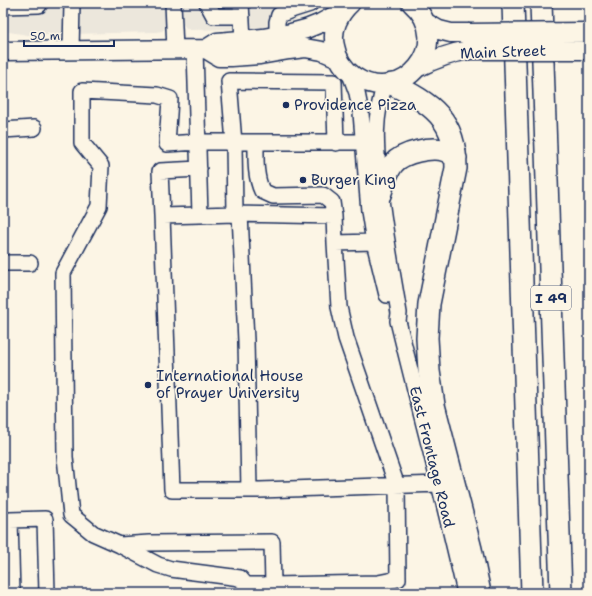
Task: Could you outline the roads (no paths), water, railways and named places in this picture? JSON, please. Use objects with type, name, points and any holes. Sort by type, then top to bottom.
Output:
[{"type":"highway","name":"I 49","points":[[513,3],[532,593]]},
{"type":"highway","name":"I 49","points":[[541,3],[561,593]]},
{"type":"highway","points":[[389,84],[414,95],[436,111],[448,127],[456,158],[456,168],[429,304],[427,338],[428,371],[434,405],[471,549],[480,593]]},
{"type":"highway","points":[[380,195],[388,172],[394,163],[402,157],[424,150],[436,149],[447,151],[456,158]]},
{"type":"main road","points":[[347,7],[336,25],[334,34],[334,43],[338,58],[344,68],[361,81],[370,84],[389,84],[403,80],[411,75],[419,67],[428,46],[428,34],[422,14],[411,3]]},
{"type":"main road","points":[[201,50],[217,42],[277,36],[306,29],[321,23],[347,7]]},
{"type":"main road","name":"Main Street","points":[[425,22],[439,30],[451,33],[468,42],[589,50]]},
{"type":"main road","name":"Main Street","points":[[419,67],[442,56],[454,53],[468,42],[589,32]]},
{"type":"main road","points":[[3,51],[201,50],[219,57],[231,57],[260,55],[305,48],[322,51],[338,58]]},
{"type":"street","points":[[3,6],[39,5],[40,3]]},
{"type":"street","points":[[71,51],[72,3]]},
{"type":"street","points":[[173,3],[175,50]]},
{"type":"street","points":[[207,3],[214,16],[241,9],[243,40]]},
{"type":"street","points":[[277,36],[276,22],[279,15],[311,3]]},
{"type":"street","points":[[200,215],[198,142],[201,50]]},
{"type":"street","name":"East Frontage Road","points":[[350,74],[357,93],[361,113],[369,211],[374,242],[393,315],[398,322]]},
{"type":"street","points":[[249,490],[246,341],[229,81],[334,82],[336,143]]},
{"type":"street","name":"East Frontage Road","points":[[389,84],[381,96],[376,122],[376,136],[380,195],[399,313],[398,322],[440,484],[465,593]]},
{"type":"street","points":[[256,142],[257,175],[262,191],[273,196],[323,195],[332,202],[339,307],[346,338],[397,486],[398,579],[378,583],[273,585],[246,589],[240,578],[171,569],[158,565],[94,533],[71,514],[65,457],[63,273],[99,206],[101,166],[82,143],[82,91],[157,95],[170,99],[167,144],[198,142],[256,142],[336,143],[363,142]]},
{"type":"street","points":[[3,130],[34,128]]},
{"type":"street","points":[[199,169],[160,171],[172,490],[249,490],[440,484]]},
{"type":"street","points":[[162,216],[238,214],[334,216]]},
{"type":"street","points":[[335,243],[374,242]]},
{"type":"street","points":[[3,263],[30,263]]},
{"type":"street","points":[[12,593],[10,520],[45,519],[47,593]]},
{"type":"street","points":[[120,545],[149,543],[272,542],[273,585]]},
{"type":"place","name":"Providence Pizza","points":[[286,105]]},
{"type":"place","name":"Burger King","points":[[303,180]]},
{"type":"place","name":"International House of Prayer University","points":[[148,385]]}]
